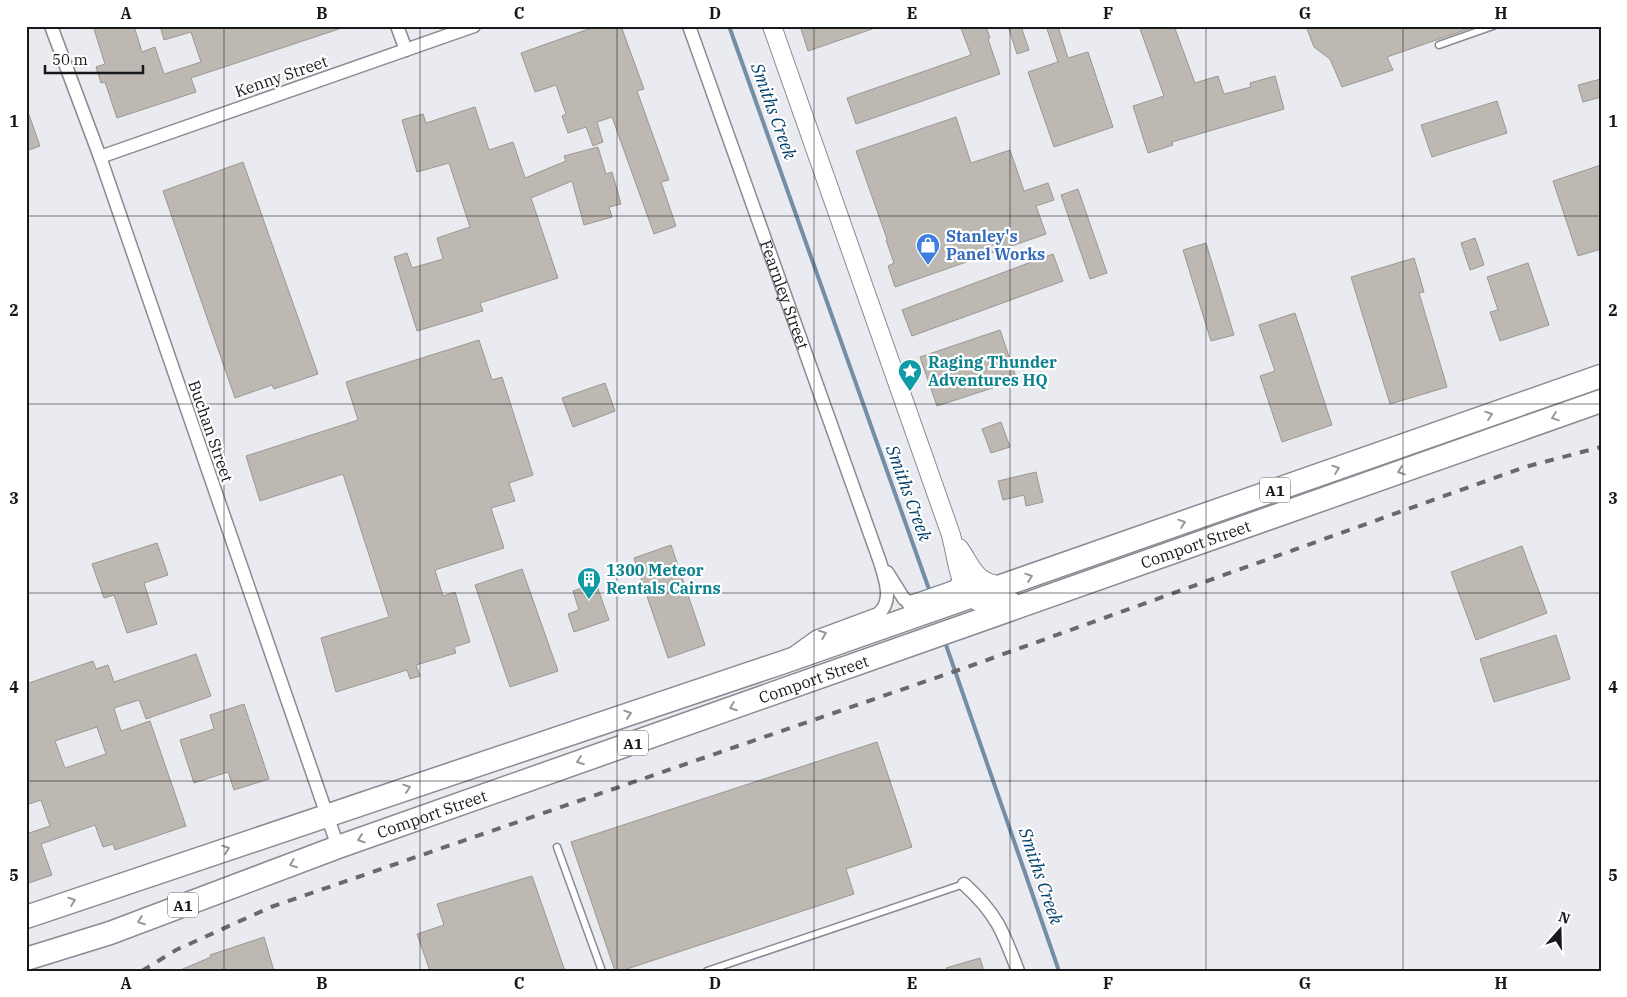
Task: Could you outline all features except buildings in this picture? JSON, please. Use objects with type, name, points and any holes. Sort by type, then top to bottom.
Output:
[{"type":"highway","name":"Comport Street","points":[[26,917],[784,662],[960,593],[1004,586],[1601,376]]},
{"type":"highway","name":"Comport Street","points":[[26,958],[110,933],[338,847],[1601,401]]},
{"type":"highway","points":[[29,971],[110,933]]},
{"type":"street","name":"Buchan Street","points":[[51,26],[100,157],[338,847]]},
{"type":"street","points":[[397,26],[406,50]]},
{"type":"street","name":"Kenny Street","points":[[100,157],[474,26]]},
{"type":"street","name":"Fearnley Street","points":[[689,26],[880,562],[887,594],[882,611],[810,639],[784,662]]},
{"type":"street","points":[[772,26],[951,535],[960,593],[980,604],[997,605],[1083,575],[1114,574]]},
{"type":"street","points":[[951,535],[978,576],[987,583],[1004,586]]},
{"type":"street","name":"Fearnley Street","points":[[880,562],[917,609]]},
{"type":"street","points":[[964,884],[988,907],[999,922],[1018,971]]},
{"type":"lane","points":[[1440,45],[1493,26]]},
{"type":"lane","points":[[557,847],[602,971]]},
{"type":"lane","points":[[707,971],[964,884]]},
{"type":"waterway","name":"Smiths Creek","points":[[729,26],[930,592]]},
{"type":"waterway","name":"Smiths Creek","points":[[945,642],[1059,971]]},
{"type":"railway","points":[[142,971],[176,950],[271,907],[973,665],[1525,467],[1601,447]]},
{"type":"place","name":"Stanley's Panel Works","points":[[928,266]]},
{"type":"place","name":"Raging Thunder Adventures HQ","points":[[910,392]]},
{"type":"place","name":"1300 Meteor Rentals Cairns","points":[[589,600]]}]
